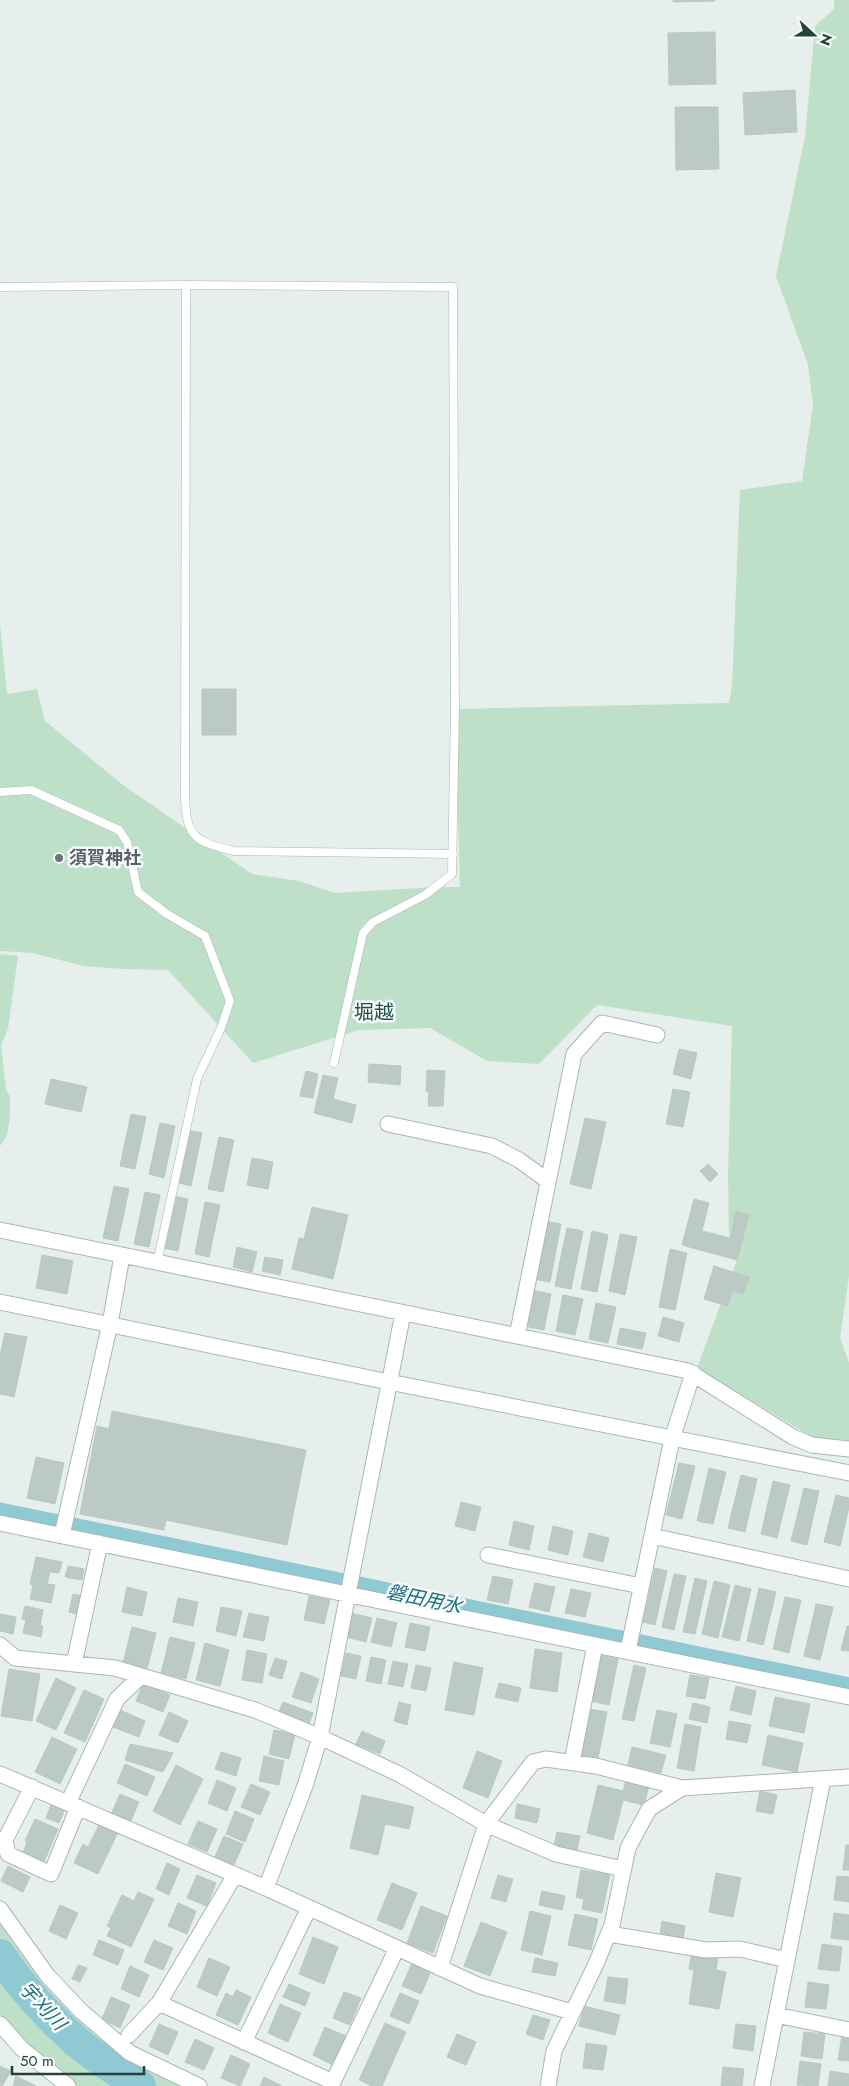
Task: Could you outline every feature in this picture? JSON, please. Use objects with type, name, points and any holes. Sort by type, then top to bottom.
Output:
[{"type":"street","points":[[516,1336],[574,1054],[602,1023],[657,1035]]},
{"type":"street","points":[[388,1124],[492,1146],[519,1160],[548,1181]]},
{"type":"street","points":[[0,1230],[693,1373],[793,1437],[812,1445],[849,1449]]},
{"type":"street","points":[[62,1536],[110,1324],[122,1256]]},
{"type":"street","points":[[0,1302],[389,1382],[849,1473]]},
{"type":"street","points":[[266,1888],[305,1786],[320,1737],[404,1313]]},
{"type":"street","points":[[628,1651],[672,1439],[693,1373]]},
{"type":"street","points":[[0,1522],[849,1697]]},
{"type":"street","points":[[652,1536],[849,1579]]},
{"type":"street","points":[[74,1664],[100,1543]]},
{"type":"street","points":[[488,1556],[641,1586]]},
{"type":"street","points":[[0,1645],[15,1658],[115,1668],[255,1710],[320,1737],[398,1774],[486,1824],[556,1854],[622,1869]]},
{"type":"street","points":[[572,1762],[595,1645]]},
{"type":"street","points":[[32,1787],[5,1840],[6,1847],[8,1854],[51,1874],[74,1805],[117,1699],[141,1676]]},
{"type":"street","points":[[440,1968],[486,1824],[533,1762],[546,1759],[596,1766],[682,1788],[849,1777]]},
{"type":"street","points":[[0,1774],[266,1888],[480,1986],[572,2012]]},
{"type":"street","points":[[762,2086],[823,1779]]},
{"type":"street","points":[[548,2086],[554,2051],[609,1934],[628,1848],[649,1809],[682,1788]]},
{"type":"street","points":[[129,2035],[159,2003],[235,1875]]},
{"type":"street","points":[[244,2042],[309,1908]]},
{"type":"street","points":[[0,1909],[47,1975],[81,2012],[130,2053],[199,2086]]},
{"type":"street","points":[[609,1934],[706,1950],[740,1949],[787,1960]]},
{"type":"street","points":[[159,2003],[333,2082],[397,1948]]},
{"type":"street","points":[[776,2015],[849,2030]]},
{"type":"street","points":[[0,2024],[22,2049],[64,2085]]},
{"type":"lane","points":[[186,285],[185,816],[190,831],[199,840],[212,846],[234,851],[453,854]]},
{"type":"lane","points":[[0,287],[186,285],[452,287],[455,709],[452,874],[425,896],[373,922],[363,933],[334,1063]]},
{"type":"lane","points":[[0,792],[32,790],[119,830],[127,842],[138,892],[167,914],[205,936],[230,1001],[221,1028],[197,1079],[157,1263]]},
{"type":"green space","points":[[834,0],[849,0],[849,1276],[840,1338],[849,1363],[849,1449],[829,1447],[697,1368],[737,1260],[749,1215],[736,1212],[729,1238],[728,1175],[732,1026],[597,1005],[539,1064],[487,1061],[430,1028],[359,1030],[253,1063],[168,970],[83,966],[33,953],[0,951],[0,622],[7,694],[37,689],[45,721],[123,785],[252,874],[299,881],[335,893],[460,887],[455,709],[729,703],[732,686],[740,490],[802,481],[813,405],[808,365],[776,276],[805,137],[815,26],[834,9]]},
{"type":"green space","points":[[0,954],[18,956],[8,1029],[1,1045],[6,1089],[10,1097],[10,1117],[7,1135],[0,1146]]},
{"type":"green space","points":[[0,1908],[46,1978],[125,2048],[190,2086],[73,2086],[0,2023]]},
{"type":"building","points":[[673,0],[715,0],[715,1],[673,2]]},
{"type":"building","points":[[715,32],[716,84],[669,85],[668,33]]},
{"type":"building","points":[[795,90],[797,132],[745,135],[743,93]]},
{"type":"building","points":[[675,107],[718,107],[719,169],[676,170]]},
{"type":"building","points":[[202,689],[236,689],[236,735],[202,735]]},
{"type":"building","points":[[679,1049],[697,1053],[691,1079],[673,1074]]},
{"type":"building","points":[[369,1064],[401,1066],[400,1085],[368,1082]]},
{"type":"building","points":[[427,1070],[445,1071],[443,1106],[428,1106],[429,1092],[426,1092]]},
{"type":"building","points":[[306,1071],[318,1074],[313,1098],[300,1096]]},
{"type":"building","points":[[323,1075],[338,1078],[333,1099],[356,1105],[352,1123],[314,1113]]},
{"type":"building","points":[[51,1079],[87,1087],[81,1112],[45,1104]]},
{"type":"building","points":[[673,1089],[690,1092],[683,1127],[666,1124]]},
{"type":"building","points":[[131,1114],[146,1117],[135,1169],[120,1166]]},
{"type":"building","points":[[585,1118],[606,1122],[591,1189],[570,1184]]},
{"type":"building","points":[[160,1123],[175,1126],[164,1178],[149,1174]]},
{"type":"building","points":[[187,1130],[202,1133],[191,1186],[176,1182]]},
{"type":"building","points":[[219,1137],[234,1140],[223,1192],[208,1189]]},
{"type":"building","points":[[252,1158],[273,1162],[268,1189],[247,1185]]},
{"type":"building","points":[[708,1164],[718,1174],[710,1182],[700,1171]]},
{"type":"building","points":[[114,1186],[129,1189],[118,1241],[103,1238]]},
{"type":"building","points":[[145,1192],[160,1195],[149,1247],[134,1244]]},
{"type":"building","points":[[173,1196],[188,1199],[178,1251],[163,1248]]},
{"type":"building","points":[[694,1199],[709,1203],[702,1231],[730,1238],[736,1211],[749,1215],[737,1260],[682,1245]]},
{"type":"building","points":[[205,1202],[220,1205],[209,1257],[195,1254]]},
{"type":"building","points":[[312,1207],[348,1215],[333,1279],[292,1269],[299,1238],[304,1239]]},
{"type":"building","points":[[545,1221],[561,1224],[550,1282],[533,1279]]},
{"type":"building","points":[[567,1228],[583,1231],[571,1289],[555,1286]]},
{"type":"building","points":[[592,1231],[608,1235],[597,1292],[581,1289]]},
{"type":"building","points":[[620,1234],[637,1237],[625,1295],[609,1291]]},
{"type":"building","points":[[237,1247],[257,1252],[252,1272],[233,1267]]},
{"type":"building","points":[[670,1249],[687,1253],[675,1310],[659,1307]]},
{"type":"building","points":[[42,1255],[73,1261],[67,1294],[36,1288]]},
{"type":"building","points":[[265,1257],[283,1260],[280,1275],[262,1271]]},
{"type":"building","points":[[714,1266],[749,1277],[743,1294],[732,1291],[728,1306],[704,1299]]},
{"type":"building","points":[[532,1290],[551,1294],[544,1330],[524,1326]]},
{"type":"building","points":[[563,1295],[583,1299],[575,1335],[556,1331]]},
{"type":"building","points":[[596,1303],[616,1307],[608,1343],[589,1339]]},
{"type":"building","points":[[663,1317],[684,1323],[679,1342],[658,1336]]},
{"type":"building","points":[[620,1328],[646,1333],[642,1349],[617,1344]]},
{"type":"building","points":[[5,1333],[27,1337],[14,1397],[0,1394],[0,1355]]},
{"type":"building","points":[[112,1411],[306,1450],[287,1545],[166,1520],[164,1530],[80,1514],[97,1426],[109,1429]]},
{"type":"building","points":[[36,1457],[64,1463],[55,1504],[27,1498]]},
{"type":"building","points":[[679,1463],[695,1466],[682,1519],[666,1515]]},
{"type":"building","points":[[709,1468],[726,1472],[713,1524],[697,1521]]},
{"type":"building","points":[[741,1475],[757,1479],[745,1532],[728,1528]]},
{"type":"building","points":[[773,1481],[790,1485],[777,1538],[761,1534]]},
{"type":"building","points":[[804,1488],[819,1491],[807,1545],[791,1541]]},
{"type":"building","points":[[836,1495],[849,1498],[849,1507],[840,1546],[824,1542]]},
{"type":"building","points":[[461,1502],[481,1507],[475,1531],[455,1526]]},
{"type":"building","points":[[514,1521],[534,1526],[529,1550],[509,1545]]},
{"type":"building","points":[[553,1526],[573,1531],[568,1555],[548,1550]]},
{"type":"building","points":[[589,1533],[609,1538],[603,1562],[583,1557]]},
{"type":"building","points":[[36,1557],[62,1562],[59,1573],[50,1572],[47,1584],[55,1585],[51,1603],[30,1599],[33,1585],[30,1584]]},
{"type":"building","points":[[68,1566],[84,1569],[82,1580],[65,1577]]},
{"type":"building","points":[[655,1568],[667,1571],[655,1625],[643,1622]]},
{"type":"building","points":[[674,1574],[686,1576],[674,1630],[662,1627]]},
{"type":"building","points":[[493,1576],[513,1580],[508,1604],[487,1600]]},
{"type":"building","points":[[695,1578],[707,1581],[695,1634],[683,1632]]},
{"type":"building","points":[[714,1581],[730,1585],[718,1638],[702,1634]]},
{"type":"building","points":[[535,1583],[555,1587],[549,1612],[529,1607]]},
{"type":"building","points":[[735,1585],[751,1589],[739,1641],[722,1637]]},
{"type":"building","points":[[127,1587],[147,1592],[142,1616],[122,1612]]},
{"type":"building","points":[[759,1588],[776,1592],[763,1645],[747,1641]]},
{"type":"building","points":[[571,1589],[591,1593],[585,1617],[565,1613]]},
{"type":"building","points":[[73,1594],[82,1596],[77,1614],[69,1612]]},
{"type":"building","points":[[309,1596],[330,1600],[324,1624],[304,1620]]},
{"type":"building","points":[[785,1597],[801,1600],[789,1653],[773,1649]]},
{"type":"building","points":[[178,1598],[198,1602],[193,1626],[173,1622]]},
{"type":"building","points":[[816,1604],[833,1607],[820,1660],[804,1656]]},
{"type":"building","points":[[25,1606],[43,1610],[40,1625],[43,1626],[41,1637],[23,1633],[26,1620],[22,1619]]},
{"type":"building","points":[[221,1607],[242,1611],[236,1636],[216,1631]]},
{"type":"building","points":[[249,1613],[269,1617],[264,1641],[243,1637]]},
{"type":"building","points":[[351,1613],[372,1618],[366,1642],[346,1637]]},
{"type":"building","points":[[0,1614],[16,1617],[13,1634],[0,1631]]},
{"type":"building","points":[[377,1618],[397,1623],[391,1647],[371,1642]]},
{"type":"building","points":[[410,1623],[430,1627],[425,1651],[405,1647]]},
{"type":"building","points":[[847,1626],[849,1626],[849,1651],[841,1650]]},
{"type":"building","points":[[132,1627],[156,1633],[147,1669],[123,1663]]},
{"type":"building","points":[[170,1637],[195,1643],[186,1679],[161,1673]]},
{"type":"building","points":[[205,1643],[229,1650],[220,1686],[196,1680]]},
{"type":"building","points":[[535,1649],[562,1653],[557,1692],[530,1688]]},
{"type":"building","points":[[247,1650],[267,1654],[262,1683],[242,1680]]},
{"type":"building","points":[[346,1653],[361,1656],[356,1679],[341,1676]]},
{"type":"building","points":[[600,1655],[618,1659],[609,1705],[591,1701]]},
{"type":"building","points":[[371,1657],[386,1660],[381,1684],[366,1681]]},
{"type":"building","points":[[275,1658],[287,1661],[282,1679],[269,1675]]},
{"type":"building","points":[[393,1661],[408,1664],[403,1687],[388,1684]]},
{"type":"building","points":[[454,1662],[483,1668],[474,1715],[445,1710]]},
{"type":"building","points":[[416,1665],[431,1668],[426,1691],[411,1688]]},
{"type":"building","points":[[634,1665],[646,1668],[634,1721],[622,1719]]},
{"type":"building","points":[[9,1669],[40,1674],[32,1721],[1,1716]]},
{"type":"building","points":[[301,1672],[319,1679],[311,1703],[292,1697]]},
{"type":"building","points":[[690,1675],[709,1678],[705,1699],[686,1696]]},
{"type":"building","points":[[56,1678],[76,1688],[56,1730],[36,1721]]},
{"type":"building","points":[[499,1683],[521,1688],[518,1702],[495,1697]]},
{"type":"building","points":[[143,1684],[170,1695],[163,1712],[136,1701]]},
{"type":"building","points":[[736,1686],[756,1691],[751,1715],[730,1710]]},
{"type":"building","points":[[84,1690],[104,1699],[85,1742],[64,1733]]},
{"type":"building","points":[[775,1697],[810,1704],[804,1733],[769,1726]]},
{"type":"building","points":[[283,1702],[313,1713],[309,1724],[279,1712]]},
{"type":"building","points":[[399,1702],[411,1705],[407,1725],[394,1721]]},
{"type":"building","points":[[693,1703],[710,1707],[707,1723],[689,1719]]},
{"type":"building","points":[[589,1709],[607,1712],[598,1758],[580,1755]]},
{"type":"building","points":[[120,1710],[145,1721],[139,1737],[113,1727]]},
{"type":"building","points":[[657,1710],[677,1714],[670,1747],[650,1743]]},
{"type":"building","points":[[169,1712],[188,1721],[178,1743],[159,1735]]},
{"type":"building","points":[[729,1721],[751,1725],[747,1743],[726,1739]]},
{"type":"building","points":[[685,1724],[701,1727],[694,1771],[677,1768]]},
{"type":"building","points":[[274,1730],[295,1734],[289,1759],[269,1754]]},
{"type":"building","points":[[362,1731],[385,1741],[380,1754],[356,1744]]},
{"type":"building","points":[[768,1735],[803,1743],[797,1772],[762,1765]]},
{"type":"building","points":[[52,1737],[77,1749],[60,1784],[35,1772]]},
{"type":"building","points":[[130,1744],[173,1753],[163,1772],[125,1760]]},
{"type":"building","points":[[632,1747],[666,1755],[661,1773],[628,1765]]},
{"type":"building","points":[[477,1751],[502,1761],[488,1798],[463,1788]]},
{"type":"building","points":[[221,1752],[241,1758],[236,1776],[215,1769]]},
{"type":"building","points":[[264,1756],[284,1761],[279,1785],[259,1781]]},
{"type":"building","points":[[125,1764],[155,1777],[147,1796],[117,1783]]},
{"type":"building","points":[[176,1765],[203,1779],[180,1825],[153,1811]]},
{"type":"building","points":[[217,1780],[236,1788],[227,1811],[208,1803]]},
{"type":"building","points":[[626,1781],[649,1786],[644,1805],[623,1800],[613,1840],[587,1833],[598,1785],[623,1791]]},
{"type":"building","points":[[251,1784],[270,1792],[260,1815],[241,1807]]},
{"type":"building","points":[[760,1791],[777,1795],[773,1814],[756,1811]]},
{"type":"building","points":[[120,1794],[139,1802],[129,1825],[110,1817]]},
{"type":"building","points":[[362,1795],[414,1807],[409,1829],[385,1824],[378,1855],[350,1848]]},
{"type":"building","points":[[52,1802],[66,1807],[59,1823],[46,1818]]},
{"type":"building","points":[[517,1804],[540,1809],[537,1823],[515,1818]]},
{"type":"building","points":[[235,1811],[254,1819],[245,1842],[226,1834]]},
{"type":"building","points":[[35,1819],[58,1829],[44,1862],[23,1853],[27,1842],[25,1841]]},
{"type":"building","points":[[198,1821],[217,1829],[207,1852],[188,1844]]},
{"type":"building","points":[[100,1823],[118,1832],[98,1874],[74,1863],[83,1844],[88,1847]]},
{"type":"building","points":[[557,1832],[580,1836],[577,1850],[554,1846]]},
{"type":"building","points":[[224,1836],[243,1844],[233,1867],[214,1859]]},
{"type":"building","points":[[846,1845],[849,1845],[849,1870],[843,1870]]},
{"type":"building","points":[[167,1863],[180,1869],[169,1895],[156,1889]]},
{"type":"building","points":[[8,1866],[30,1877],[23,1892],[1,1881]]},
{"type":"building","points":[[581,1870],[610,1875],[602,1913],[582,1909],[584,1899],[576,1897]]},
{"type":"building","points":[[716,1873],[741,1878],[733,1917],[709,1912]]},
{"type":"building","points":[[197,1875],[216,1883],[207,1906],[187,1898]]},
{"type":"building","points":[[498,1875],[513,1879],[506,1902],[491,1898]]},
{"type":"building","points":[[837,1876],[849,1877],[849,1902],[834,1900]]},
{"type":"building","points":[[392,1883],[417,1893],[402,1930],[377,1920]]},
{"type":"building","points":[[542,1891],[565,1896],[562,1910],[539,1905]]},
{"type":"building","points":[[138,1892],[154,1899],[131,1947],[107,1936],[111,1928],[107,1926],[122,1895],[134,1901]]},
{"type":"building","points":[[178,1903],[196,1911],[187,1934],[168,1926]]},
{"type":"building","points":[[60,1905],[78,1913],[66,1939],[49,1931]]},
{"type":"building","points":[[421,1906],[447,1916],[433,1953],[407,1943]]},
{"type":"building","points":[[530,1911],[551,1916],[542,1955],[521,1950]]},
{"type":"building","points":[[834,1913],[849,1915],[849,1940],[831,1938]]},
{"type":"building","points":[[575,1914],[598,1919],[591,1950],[568,1945]]},
{"type":"building","points":[[662,1921],[685,1926],[683,1939],[660,1935]]},
{"type":"building","points":[[481,1922],[507,1932],[490,1976],[464,1966]]},
{"type":"building","points":[[313,1937],[338,1947],[324,1984],[299,1974]]},
{"type":"building","points":[[99,1940],[124,1950],[118,1965],[93,1955]]},
{"type":"building","points":[[154,1940],[173,1948],[163,1970],[144,1962]]},
{"type":"building","points":[[822,1944],[842,1947],[839,1971],[818,1969]]},
{"type":"building","points":[[692,1952],[718,1957],[716,1970],[726,1972],[719,2009],[689,2004],[694,1970],[689,1969]]},
{"type":"building","points":[[209,1958],[230,1967],[217,1996],[197,1987]]},
{"type":"building","points":[[535,1958],[558,1963],[555,1976],[532,1972]]},
{"type":"building","points":[[412,1963],[431,1971],[421,1994],[402,1986]]},
{"type":"building","points":[[78,1965],[87,1968],[80,1982],[72,1979]]},
{"type":"building","points":[[130,1966],[149,1975],[139,1997],[121,1989]]},
{"type":"building","points":[[608,1977],[628,1979],[625,2004],[604,2001]]},
{"type":"building","points":[[808,1982],[829,1985],[826,2009],[805,2007]]},
{"type":"building","points":[[289,1984],[310,1993],[305,2006],[283,1997]]},
{"type":"building","points":[[236,1990],[251,1997],[238,2025],[216,2015],[226,1993],[233,1997]]},
{"type":"building","points":[[344,1992],[361,1998],[350,2025],[333,2018]]},
{"type":"building","points":[[400,1993],[419,2001],[409,2024],[390,2016]]},
{"type":"building","points":[[111,1997],[130,2005],[120,2028],[102,2019]]},
{"type":"building","points":[[280,2004],[301,2013],[288,2042],[268,2033]]},
{"type":"building","points":[[584,2006],[620,2015],[615,2035],[579,2026]]},
{"type":"building","points":[[533,2015],[550,2020],[543,2040],[526,2034]]},
{"type":"building","points":[[385,2023],[406,2032],[382,2086],[372,2086],[359,2080]]},
{"type":"building","points":[[159,2024],[178,2032],[168,2055],[149,2046]]},
{"type":"building","points":[[736,2024],[756,2026],[753,2051],[733,2048]]},
{"type":"building","points":[[325,2027],[346,2036],[333,2065],[313,2055]]},
{"type":"building","points":[[804,2032],[825,2034],[822,2059],[801,2056]]},
{"type":"building","points":[[457,2034],[476,2042],[466,2065],[447,2057]]},
{"type":"building","points":[[842,2035],[849,2036],[849,2061],[838,2060]]},
{"type":"building","points":[[195,2039],[214,2048],[204,2070],[185,2062]]},
{"type":"building","points":[[586,2043],[607,2046],[603,2070],[583,2068]]},
{"type":"building","points":[[231,2055],[250,2064],[240,2086],[221,2078]]},
{"type":"building","points":[[800,2061],[821,2064],[818,2086],[797,2085]]},
{"type":"building","points":[[0,2066],[11,2071],[2,2086],[0,2086]]},
{"type":"building","points":[[723,2067],[744,2069],[742,2086],[721,2086]]},
{"type":"building","points":[[830,2071],[849,2074],[849,2086],[828,2086]]},
{"type":"building","points":[[16,2076],[36,2086],[13,2086]]},
{"type":"building","points":[[264,2077],[282,2086],[260,2086]]},
{"type":"waterway","name":"磐田用水","points":[[0,1512],[849,1687]]},
{"type":"waterway","name":"宇刈川","points":[[0,1955],[26,1990],[66,2032],[92,2054],[140,2086]]},
{"type":"place","name":"須賀神社","points":[[59,858]]},
{"type":"district","name":"堀越","points":[[374,1012]]}]
